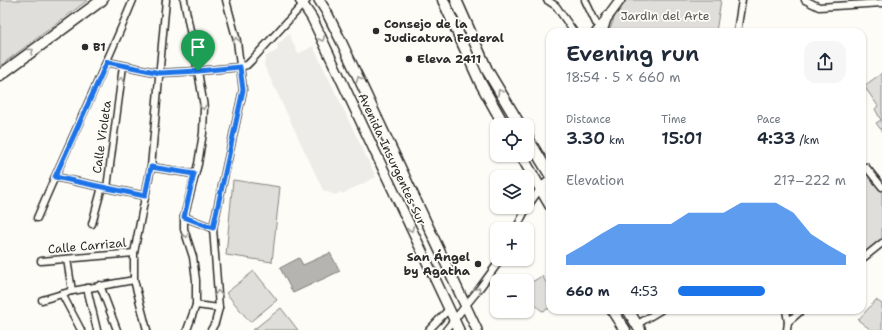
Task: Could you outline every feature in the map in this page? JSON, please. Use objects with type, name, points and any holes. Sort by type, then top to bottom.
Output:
[{"type":"main road","points":[[0,74],[102,0]]},
{"type":"main road","name":"Avenida Insurgentes Sur","points":[[319,0],[341,41],[477,330]]},
{"type":"main road","points":[[443,0],[480,82],[500,118]]},
{"type":"main road","points":[[456,0],[487,70],[516,118]]},
{"type":"main road","points":[[603,28],[606,19],[620,0]]},
{"type":"main road","name":"Avenida Insurgentes Sur","points":[[303,2],[312,18],[459,330]]},
{"type":"main road","points":[[534,149],[546,168]]},
{"type":"main road","points":[[525,162],[546,198]]},
{"type":"main road","points":[[540,188],[546,184]]},
{"type":"main road","points":[[615,314],[625,330]]},
{"type":"main road","points":[[630,314],[637,328]]},
{"type":"street","points":[[38,218],[133,0]]},
{"type":"street","points":[[147,330],[134,280],[134,253],[151,167],[166,0]]},
{"type":"street","points":[[184,0],[204,107],[203,133],[184,217],[184,229],[193,257],[196,280],[196,305],[187,330]]},
{"type":"street","points":[[211,330],[215,323],[219,308],[213,228],[243,90],[237,41],[226,0]]},
{"type":"street","points":[[547,0],[555,3],[571,28]]},
{"type":"street","points":[[585,0],[596,23]]},
{"type":"street","points":[[738,28],[742,0]]},
{"type":"street","points":[[805,0],[819,7],[882,3]]},
{"type":"street","points":[[107,62],[160,73],[198,71],[247,65],[303,2]]},
{"type":"street","points":[[598,28],[606,19]]},
{"type":"street","name":"Calle Violeta","points":[[92,224],[104,187],[123,66]]},
{"type":"street","points":[[151,167],[194,174]]},
{"type":"street","points":[[866,171],[882,187]]},
{"type":"street","points":[[55,177],[145,196]]},
{"type":"street","points":[[534,197],[540,188]]},
{"type":"street","points":[[184,217],[213,228]]},
{"type":"street","points":[[866,256],[882,242]]},
{"type":"street","name":"Calle Carrizal","points":[[41,261],[67,260],[134,253]]},
{"type":"street","points":[[67,260],[72,291]]},
{"type":"street","points":[[446,330],[496,266]]},
{"type":"street","points":[[42,300],[72,291],[134,280]]},
{"type":"street","points":[[100,285],[117,330]]},
{"type":"street","points":[[87,288],[97,330]]},
{"type":"street","points":[[62,294],[81,330]]},
{"type":"street","points":[[196,305],[219,308]]},
{"type":"street","points":[[429,330],[449,309]]},
{"type":"street","points":[[637,328],[656,314]]},
{"type":"street","points":[[787,314],[787,330]]},
{"type":"street","points":[[788,322],[797,314]]},
{"type":"shaded area","points":[[289,34],[298,54],[313,46],[376,177],[342,194],[341,192],[335,195],[323,190],[264,65],[266,56],[278,50],[277,45]]},
{"type":"shaded area","points":[[330,253],[340,271],[293,293],[280,268],[299,258],[303,265]]},
{"type":"green space","points":[[0,0],[88,0],[0,66]]},
{"type":"green space","name":"Jardin del Arte","points":[[624,0],[721,0],[717,28],[610,28],[617,10]]},
{"type":"green space","points":[[882,73],[882,131],[876,123],[881,120],[875,109],[878,106],[866,89],[866,85]]},
{"type":"green space","points":[[866,171],[882,191],[882,239],[866,253]]},
{"type":"green space","points":[[233,180],[280,187],[272,262],[226,255]]},
{"type":"green space","points":[[254,271],[277,300],[250,322],[226,293]]},
{"type":"green space","points":[[542,276],[546,282],[546,310],[540,310],[534,302],[534,281]]},
{"type":"green space","points":[[876,300],[882,304],[882,330],[871,330],[858,320],[863,314],[866,314],[866,311]]},
{"type":"green space","points":[[281,308],[298,330],[253,330]]},
{"type":"place","name":"Consejo de la Judicatura Federal","points":[[376,31]]},
{"type":"place","name":"B1","points":[[85,47]]},
{"type":"place","name":"Eleva 2411","points":[[409,59]]},
{"type":"place","name":"San Ángel by Agatha","points":[[478,264]]},
{"type":"route","points":[[107,62],[160,73],[198,71],[240,67],[243,90],[213,228],[184,217],[194,174],[151,167],[145,196],[55,177],[107,62]]}]
